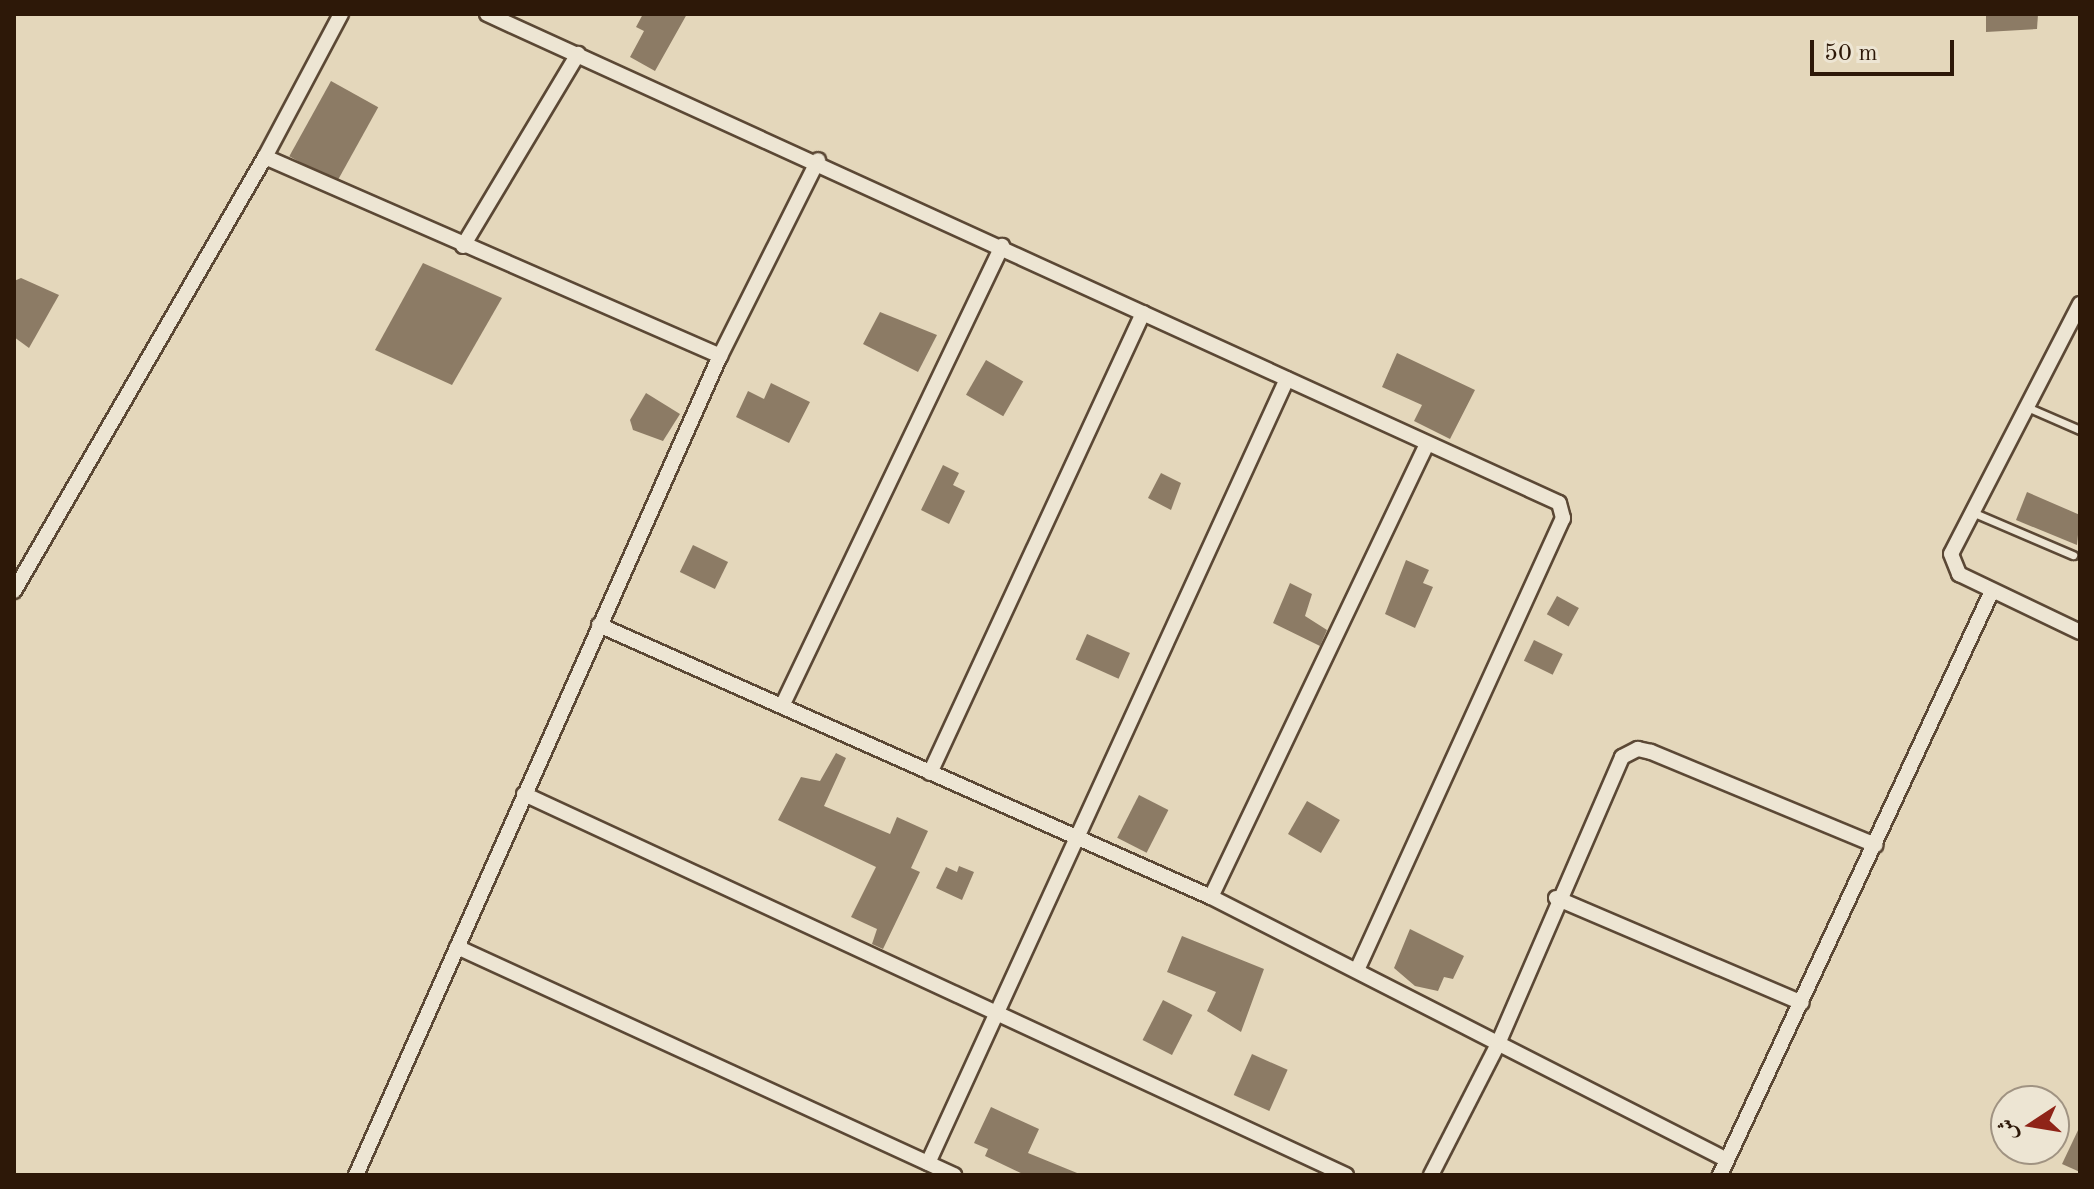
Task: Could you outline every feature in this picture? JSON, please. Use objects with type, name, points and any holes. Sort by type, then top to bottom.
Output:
[{"type":"street","points":[[14,591],[265,157],[341,14]]},
{"type":"street","points":[[487,14],[818,160],[1143,313],[1553,500],[1563,518],[1357,970]]},
{"type":"street","points":[[463,246],[578,54]]},
{"type":"street","points":[[265,157],[720,356]]},
{"type":"street","points":[[356,1175],[720,356],[818,160]]},
{"type":"street","points":[[783,704],[1002,246]]},
{"type":"street","points":[[2080,304],[1971,511],[1951,563],[1992,591],[2080,632]]},
{"type":"street","points":[[930,773],[1143,313]]},
{"type":"street","points":[[928,1163],[994,1009],[1287,379]]},
{"type":"street","points":[[1211,897],[1427,444]]},
{"type":"street","points":[[1720,1175],[1992,591]]},
{"type":"street","points":[[599,625],[783,704],[1073,838],[1211,897],[1357,970],[1497,1046],[1727,1160]]},
{"type":"street","points":[[1431,1175],[1497,1046],[1556,898],[1622,757],[1638,749],[1875,845]]},
{"type":"street","points":[[524,794],[994,1009],[1346,1175]]},
{"type":"street","points":[[1556,898],[1802,1003]]},
{"type":"street","points":[[457,947],[954,1175]]},
{"type":"lane","points":[[2025,406],[2080,430]]},
{"type":"lane","points":[[1971,511],[2073,555]]},
{"type":"building","points":[[643,14],[687,14],[655,71],[630,57],[644,31],[636,27]]},
{"type":"building","points":[[1986,14],[2038,14],[2037,29],[1986,32]]},
{"type":"building","points":[[331,81],[378,107],[337,182],[289,156]]},
{"type":"building","points":[[423,263],[502,298],[452,385],[375,350]]},
{"type":"building","points":[[21,278],[59,295],[29,348],[14,337],[14,281]]},
{"type":"building","points":[[880,312],[937,335],[918,372],[863,344]]},
{"type":"building","points":[[1397,353],[1475,390],[1450,439],[1414,421],[1422,405],[1382,387]]},
{"type":"building","points":[[986,360],[1023,381],[1003,416],[966,395]]},
{"type":"building","points":[[771,383],[810,402],[789,443],[736,417],[748,391],[764,399]]},
{"type":"building","points":[[646,393],[680,414],[663,441],[633,430],[630,420]]},
{"type":"building","points":[[943,465],[959,473],[953,485],[965,491],[949,524],[921,510]]},
{"type":"building","points":[[1161,473],[1181,483],[1171,510],[1148,498]]},
{"type":"building","points":[[2027,492],[2080,515],[2077,545],[2016,520]]},
{"type":"building","points":[[693,545],[728,562],[715,589],[680,572]]},
{"type":"building","points":[[1406,560],[1429,570],[1423,583],[1433,587],[1415,628],[1385,614]]},
{"type":"building","points":[[1290,583],[1312,594],[1305,616],[1327,630],[1320,646],[1273,623]]},
{"type":"building","points":[[1557,596],[1579,608],[1569,626],[1547,614]]},
{"type":"building","points":[[1087,634],[1130,653],[1119,679],[1076,660]]},
{"type":"building","points":[[1534,640],[1563,654],[1553,675],[1524,661]]},
{"type":"building","points":[[836,753],[846,758],[824,806],[890,834],[897,817],[928,831],[911,868],[920,872],[883,949],[872,944],[877,929],[851,917],[876,867],[778,820],[801,777],[820,781]]},
{"type":"building","points":[[1139,795],[1168,810],[1147,853],[1117,838]]},
{"type":"building","points":[[1307,801],[1340,820],[1321,853],[1288,834]]},
{"type":"building","points":[[959,866],[974,872],[962,900],[936,888],[946,867],[957,872]]},
{"type":"building","points":[[1410,929],[1464,956],[1453,979],[1444,977],[1438,991],[1415,986],[1394,968]]},
{"type":"building","points":[[1182,936],[1264,969],[1241,1032],[1207,1011],[1216,992],[1167,972]]},
{"type":"building","points":[[1163,1000],[1192,1015],[1172,1055],[1143,1040]]},
{"type":"building","points":[[1252,1054],[1288,1070],[1269,1111],[1234,1095]]},
{"type":"building","points":[[991,1107],[1039,1129],[1028,1153],[1082,1175],[1025,1175],[985,1156],[988,1149],[974,1143]]},
{"type":"building","points":[[2080,1126],[2080,1172],[2064,1165],[2070,1165],[2070,1147]]}]
